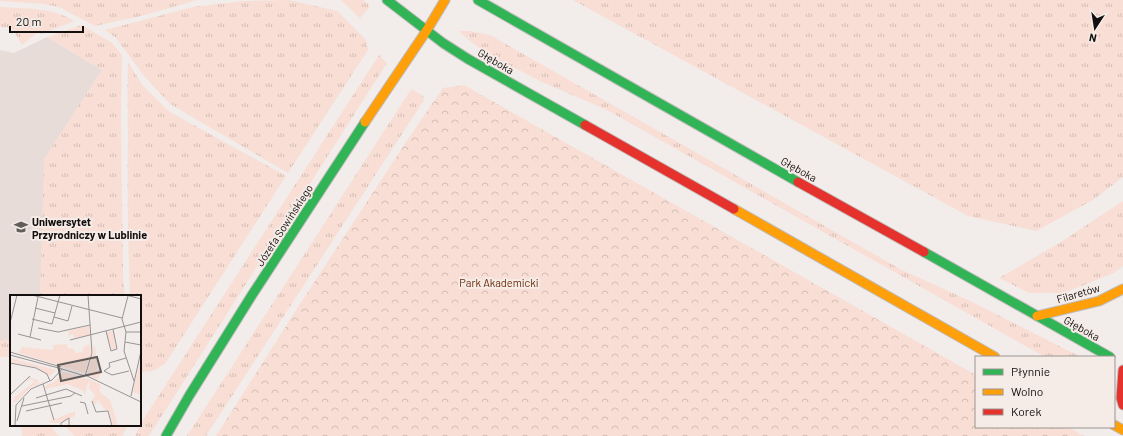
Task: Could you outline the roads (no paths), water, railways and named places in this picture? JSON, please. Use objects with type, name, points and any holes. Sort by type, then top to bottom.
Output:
[{"type":"main road","name":"Głęboka","points":[[387,0],[443,42],[488,70],[992,356]]},
{"type":"main road","points":[[427,30],[445,0]]},
{"type":"main road","name":"Głęboka","points":[[478,0],[1108,356]]},
{"type":"main road","name":"Józefa Sowińskiego","points":[[166,436],[252,295],[427,30]]},
{"type":"main road","name":"Filaretów","points":[[1037,316],[1099,301],[1123,289]]},
{"type":"main road","points":[[1123,370],[1121,398],[1123,405]]},
{"type":"place","name":"Uniwersytet Przyrodniczy w Lublinie","points":[[21,227]]},
{"type":"park label","name":"Park Akademicki","points":[[499,282]]}]
